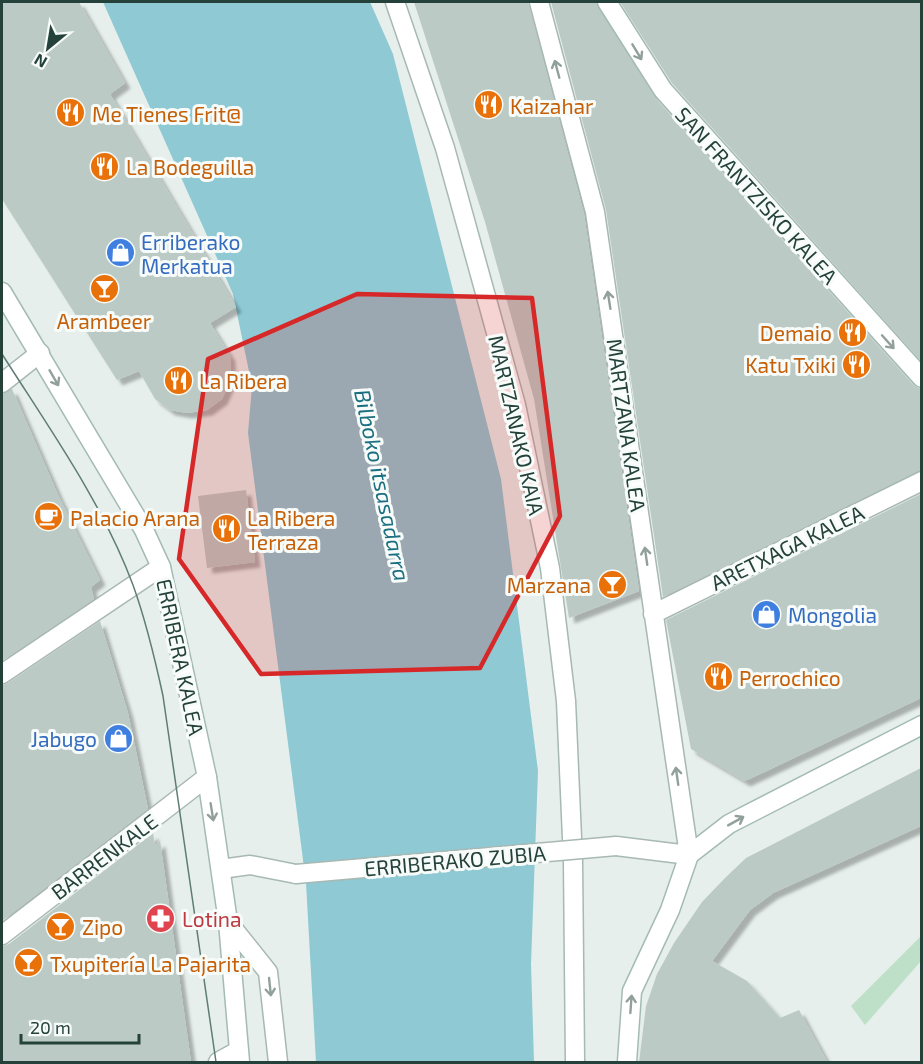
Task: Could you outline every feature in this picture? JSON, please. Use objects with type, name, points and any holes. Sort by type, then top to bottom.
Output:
[{"type":"street","name":"MARTZANAKO KAIA","points":[[395,2],[448,159],[516,405],[550,568],[566,700],[573,861],[575,1062]]},
{"type":"street","name":"MARTZANA KALEA","points":[[539,2],[595,212],[689,855]]},
{"type":"street","name":"SAN FRANTZISKO KALEA","points":[[607,2],[663,90],[921,378]]},
{"type":"street","name":"ERRIBERA KALEA","points":[[2,292],[144,530],[161,567],[207,777],[228,922],[239,1057]]},
{"type":"street","points":[[2,384],[40,353]]},
{"type":"street","name":"ARETXAGA KALEA","points":[[653,614],[921,481]]},
{"type":"street","points":[[2,674],[161,567]]},
{"type":"street","points":[[627,1062],[632,991],[670,910],[689,855],[729,824],[921,725]]},
{"type":"street","name":"BARRENKALE","points":[[2,935],[207,777]]},
{"type":"street","name":"ERRIBERAKO ZUBIA","points":[[221,869],[250,865],[296,874],[616,846],[689,855]]},
{"type":"street","points":[[228,922],[268,972],[278,1062]]},
{"type":"street","points":[[218,1062],[239,1057]]},
{"type":"highlighted area","points":[[357,294],[532,298],[560,516],[480,668],[261,674],[179,559],[208,359]]},
{"type":"green space","points":[[921,936],[921,961],[865,1025],[851,1006]]},
{"type":"water","name":"Bilboko itsasadarra","points":[[103,2],[370,2],[393,54],[501,479],[538,771],[531,964],[534,1062],[316,1062],[306,883],[248,433],[252,386],[233,294]]},
{"type":"building","name":"Erriberako Merkatua","points":[[2,2],[79,2],[125,83],[110,94],[236,307],[210,323],[230,356],[231,379],[222,399],[207,410],[187,413],[170,410],[155,399],[139,371],[117,380],[2,199]]},
{"type":"building","points":[[414,2],[528,2],[584,214],[639,591],[569,618],[534,399],[485,222]]},
{"type":"building","points":[[551,2],[596,2],[655,98],[914,386],[921,389],[921,470],[663,597],[606,210]]},
{"type":"building","points":[[620,2],[921,2],[921,361],[672,83]]},
{"type":"building","points":[[12,389],[58,495],[100,580],[91,587],[94,599],[2,661],[2,394]]},
{"type":"building","name":"La Ribera Terraza","points":[[246,490],[255,562],[207,568],[198,496]]},
{"type":"building","points":[[921,494],[921,698],[745,781],[691,749],[666,620]]},
{"type":"building","points":[[100,621],[128,713],[148,809],[2,921],[2,685]]},
{"type":"building","points":[[921,768],[921,826],[773,893],[750,910],[712,961],[747,981],[780,1018],[799,1010],[827,1062],[639,1062],[646,1006],[657,974],[674,943],[702,902],[725,878],[746,858]]},
{"type":"building","points":[[153,833],[155,845],[160,841],[191,1062],[2,1062],[2,946],[9,944]]},
{"type":"tram line","points":[[2,354],[56,438],[106,524],[133,585],[142,612],[163,696],[216,1062]]},
{"type":"place","name":"Kaizahar","points":[[489,105]]},
{"type":"place","name":"Me Tienes Frit@","points":[[71,113]]},
{"type":"place","name":"La Bodeguilla","points":[[105,166]]},
{"type":"place","name":"Erriberako Merkatua","points":[[120,253]]},
{"type":"place","name":"Arambeer","points":[[104,289]]},
{"type":"place","name":"Demaio","points":[[853,332]]},
{"type":"place","name":"Katu Txiki","points":[[857,364]]},
{"type":"place","name":"La Ribera","points":[[178,380]]},
{"type":"place","name":"Palacio Arana","points":[[49,517]]},
{"type":"place","name":"La Ribera Terraza","points":[[226,529]]},
{"type":"place","name":"Marzana","points":[[612,584]]},
{"type":"place","name":"Mongolia","points":[[767,614]]},
{"type":"place","name":"Perrochico","points":[[718,677]]},
{"type":"place","name":"Jabugo","points":[[118,738]]},
{"type":"place","name":"Lotina","points":[[161,918]]},
{"type":"place","name":"Zipo","points":[[61,926]]},
{"type":"place","name":"Txupitería La Pajarita","points":[[29,963]]}]
